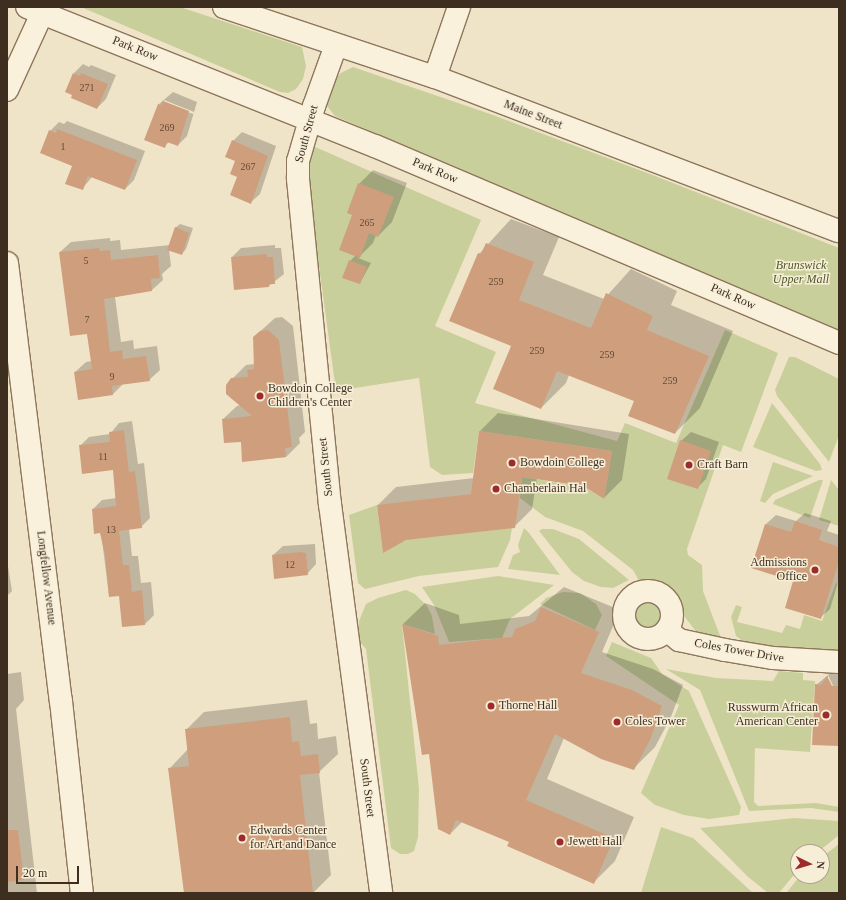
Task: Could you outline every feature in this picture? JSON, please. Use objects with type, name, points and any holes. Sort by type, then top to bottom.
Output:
[{"type":"street","name":"Maine Street","points":[[224,7],[435,77],[839,231]]},
{"type":"street","points":[[435,77],[459,7]]},
{"type":"street","points":[[7,90],[38,8]]},
{"type":"street","name":"Park Row","points":[[38,8],[310,119],[839,343]]},
{"type":"street","name":"South Street","points":[[336,45],[310,119],[298,161],[298,179],[330,504],[381,893]]},
{"type":"street","name":"Longfellow Avenue","points":[[7,263],[61,701],[82,893]]},
{"type":"street","name":"Coles Tower Drive","points":[[667,630],[679,640],[725,650],[773,658],[839,662]]},
{"type":"green space","points":[[81,7],[180,7],[302,47],[306,66],[303,79],[296,89],[288,93],[280,92]]},
{"type":"green space","name":"Brunswick Upper Mall","points":[[353,67],[493,115],[650,174],[839,248],[839,330],[335,116],[327,106],[326,96],[331,83],[341,73]]},
{"type":"green space","points":[[313,146],[481,220],[435,326],[496,352],[475,403],[617,441],[625,423],[676,443],[725,330],[778,353],[741,452],[723,445],[687,549],[688,555],[702,565],[703,591],[722,641],[698,634],[663,589],[642,586],[633,570],[583,531],[545,517],[520,498],[522,477],[573,485],[574,481],[604,499],[612,451],[479,431],[473,473],[442,475],[430,467],[419,378],[336,391],[309,193],[308,163]]},
{"type":"green space","points":[[789,357],[795,357],[839,379],[839,435],[829,462],[777,396],[775,390]]},
{"type":"green space","points":[[772,403],[820,464],[822,470],[816,471],[753,447]]},
{"type":"green space","points":[[773,462],[813,476],[773,494],[765,503],[760,501]]},
{"type":"green space","points":[[819,480],[823,480],[810,518],[773,504],[775,500]]},
{"type":"green space","points":[[831,480],[839,490],[839,526],[819,520]]},
{"type":"green space","points":[[377,505],[383,552],[413,536],[414,539],[512,528],[510,540],[498,567],[419,576],[365,589],[358,583],[349,515]]},
{"type":"green space","points":[[524,528],[560,575],[508,569],[513,555],[520,552],[518,545]]},
{"type":"green space","points":[[542,529],[553,529],[579,539],[629,580],[613,588],[601,587],[584,581],[572,572],[539,531]]},
{"type":"green space","points":[[498,576],[554,585],[510,619],[502,638],[449,642],[434,605],[422,587]]},
{"type":"green space","points":[[836,583],[839,584],[839,653],[752,648],[736,636],[731,617],[736,605],[742,607],[737,622],[782,633],[786,625],[800,629],[804,615],[822,621]]},
{"type":"green space","points":[[406,590],[415,594],[427,606],[432,616],[435,634],[402,624],[419,789],[418,837],[414,851],[408,854],[400,854],[391,848],[366,649],[359,641],[358,631],[359,621],[366,604],[378,598]]},
{"type":"green space","points":[[563,592],[580,593],[596,604],[602,615],[595,630],[540,604],[546,598]]},
{"type":"green space","points":[[648,603],[657,606],[660,615],[657,624],[648,627],[639,624],[636,615],[639,606]]},
{"type":"green space","points":[[612,642],[651,658],[662,674],[689,691],[741,807],[739,815],[709,819],[684,815],[655,805],[641,793],[679,705],[606,656]]},
{"type":"green space","points":[[666,669],[716,678],[773,681],[779,671],[803,673],[803,680],[815,681],[810,752],[755,748],[754,802],[758,806],[816,803],[839,807],[839,812],[811,808],[749,811],[700,690]]},
{"type":"green space","points":[[794,818],[839,821],[839,835],[828,844],[790,844],[790,880],[779,893],[768,893],[747,876],[700,828]]},
{"type":"green space","points":[[661,827],[693,838],[753,893],[641,893]]},
{"type":"green space","points":[[839,844],[839,892],[786,893],[793,884],[830,884],[830,851]]},
{"type":"building","points":[[73,73],[80,76],[81,73],[108,84],[97,109],[71,98],[72,95],[65,92]]},
{"type":"building","points":[[163,101],[189,111],[178,146],[167,142],[165,148],[144,140],[158,104],[161,105]]},
{"type":"building","points":[[57,129],[137,160],[125,190],[88,176],[83,190],[65,184],[72,166],[40,153],[49,130],[56,133]]},
{"type":"building","points":[[232,140],[268,156],[251,204],[230,195],[237,177],[230,174],[235,161],[225,157]]},
{"type":"building","points":[[358,183],[394,197],[378,237],[369,233],[360,258],[339,250],[352,215],[347,213]]},
{"type":"building","points":[[175,227],[189,233],[182,255],[167,250]]},
{"type":"building","points":[[486,243],[534,262],[519,300],[591,328],[606,293],[653,316],[647,330],[709,356],[675,434],[628,416],[634,401],[557,371],[541,409],[493,389],[511,346],[449,321],[478,253],[481,254]]},
{"type":"building","points":[[99,248],[100,251],[110,250],[111,260],[158,255],[160,278],[151,279],[152,291],[104,299],[110,352],[122,350],[123,359],[146,356],[150,381],[112,386],[113,395],[78,400],[74,372],[92,369],[87,334],[70,336],[59,252]]},
{"type":"building","points":[[267,254],[267,257],[273,257],[275,284],[269,284],[269,287],[234,290],[231,257]]},
{"type":"building","points":[[349,260],[367,267],[360,284],[342,278]]},
{"type":"building","name":"Bowdoin College Children's Center","points":[[268,330],[279,340],[292,447],[285,448],[286,457],[242,462],[241,442],[224,443],[222,419],[252,416],[226,394],[226,385],[231,378],[248,377],[247,370],[254,369],[253,337],[260,331]]},
{"type":"building","points":[[124,430],[129,472],[135,471],[142,528],[119,531],[123,565],[129,565],[132,592],[142,590],[145,625],[122,627],[119,596],[109,597],[105,555],[100,533],[94,534],[92,509],[116,506],[113,470],[82,474],[79,445],[110,442],[109,432]]},
{"type":"building","name":"Chamberlain Hal","points":[[479,431],[612,451],[604,499],[583,486],[522,477],[515,528],[406,540],[383,553],[377,505],[471,494]]},
{"type":"building","name":"Craft Barn","points":[[680,440],[711,451],[698,489],[667,479]]},
{"type":"building","name":"Admissions Office","points":[[795,521],[822,530],[819,540],[839,547],[839,561],[821,619],[785,608],[793,581],[751,568],[765,524],[791,532]]},
{"type":"building","points":[[300,552],[306,553],[308,575],[274,579],[272,555]]},
{"type":"building","name":"Thorne Hall","points":[[541,607],[599,632],[581,673],[632,690],[662,706],[650,740],[634,770],[601,759],[555,734],[526,800],[614,838],[594,884],[507,846],[509,842],[456,820],[450,835],[438,829],[429,754],[422,755],[402,624],[438,636],[439,645],[512,637],[515,629],[535,621]]},
{"type":"building","name":"Russwurm African American Center","points":[[827,676],[832,686],[839,686],[839,746],[812,745],[815,684],[821,685]]},
{"type":"building","name":"Edwards Center for Art and Dance","points":[[290,717],[292,742],[299,741],[301,756],[318,754],[320,773],[300,775],[313,893],[184,893],[168,768],[189,766],[185,729]]},
{"type":"building","points":[[7,830],[18,830],[24,880],[7,882]]},
{"type":"place","name":"Bowdoin College Children's Center","points":[[260,396]]},
{"type":"place","name":"Bowdoin College","points":[[512,463]]},
{"type":"place","name":"Craft Barn","points":[[689,465]]},
{"type":"place","name":"Chamberlain Hal","points":[[496,489]]},
{"type":"place","name":"Admissions Office","points":[[815,570]]},
{"type":"place","name":"Thorne Hall","points":[[491,706]]},
{"type":"place","name":"Russwurm African American Center","points":[[826,715]]},
{"type":"place","name":"Coles Tower","points":[[617,722]]},
{"type":"place","name":"Edwards Center for Art and Dance","points":[[242,838]]},
{"type":"place","name":"Jewett Hall","points":[[560,842]]}]
